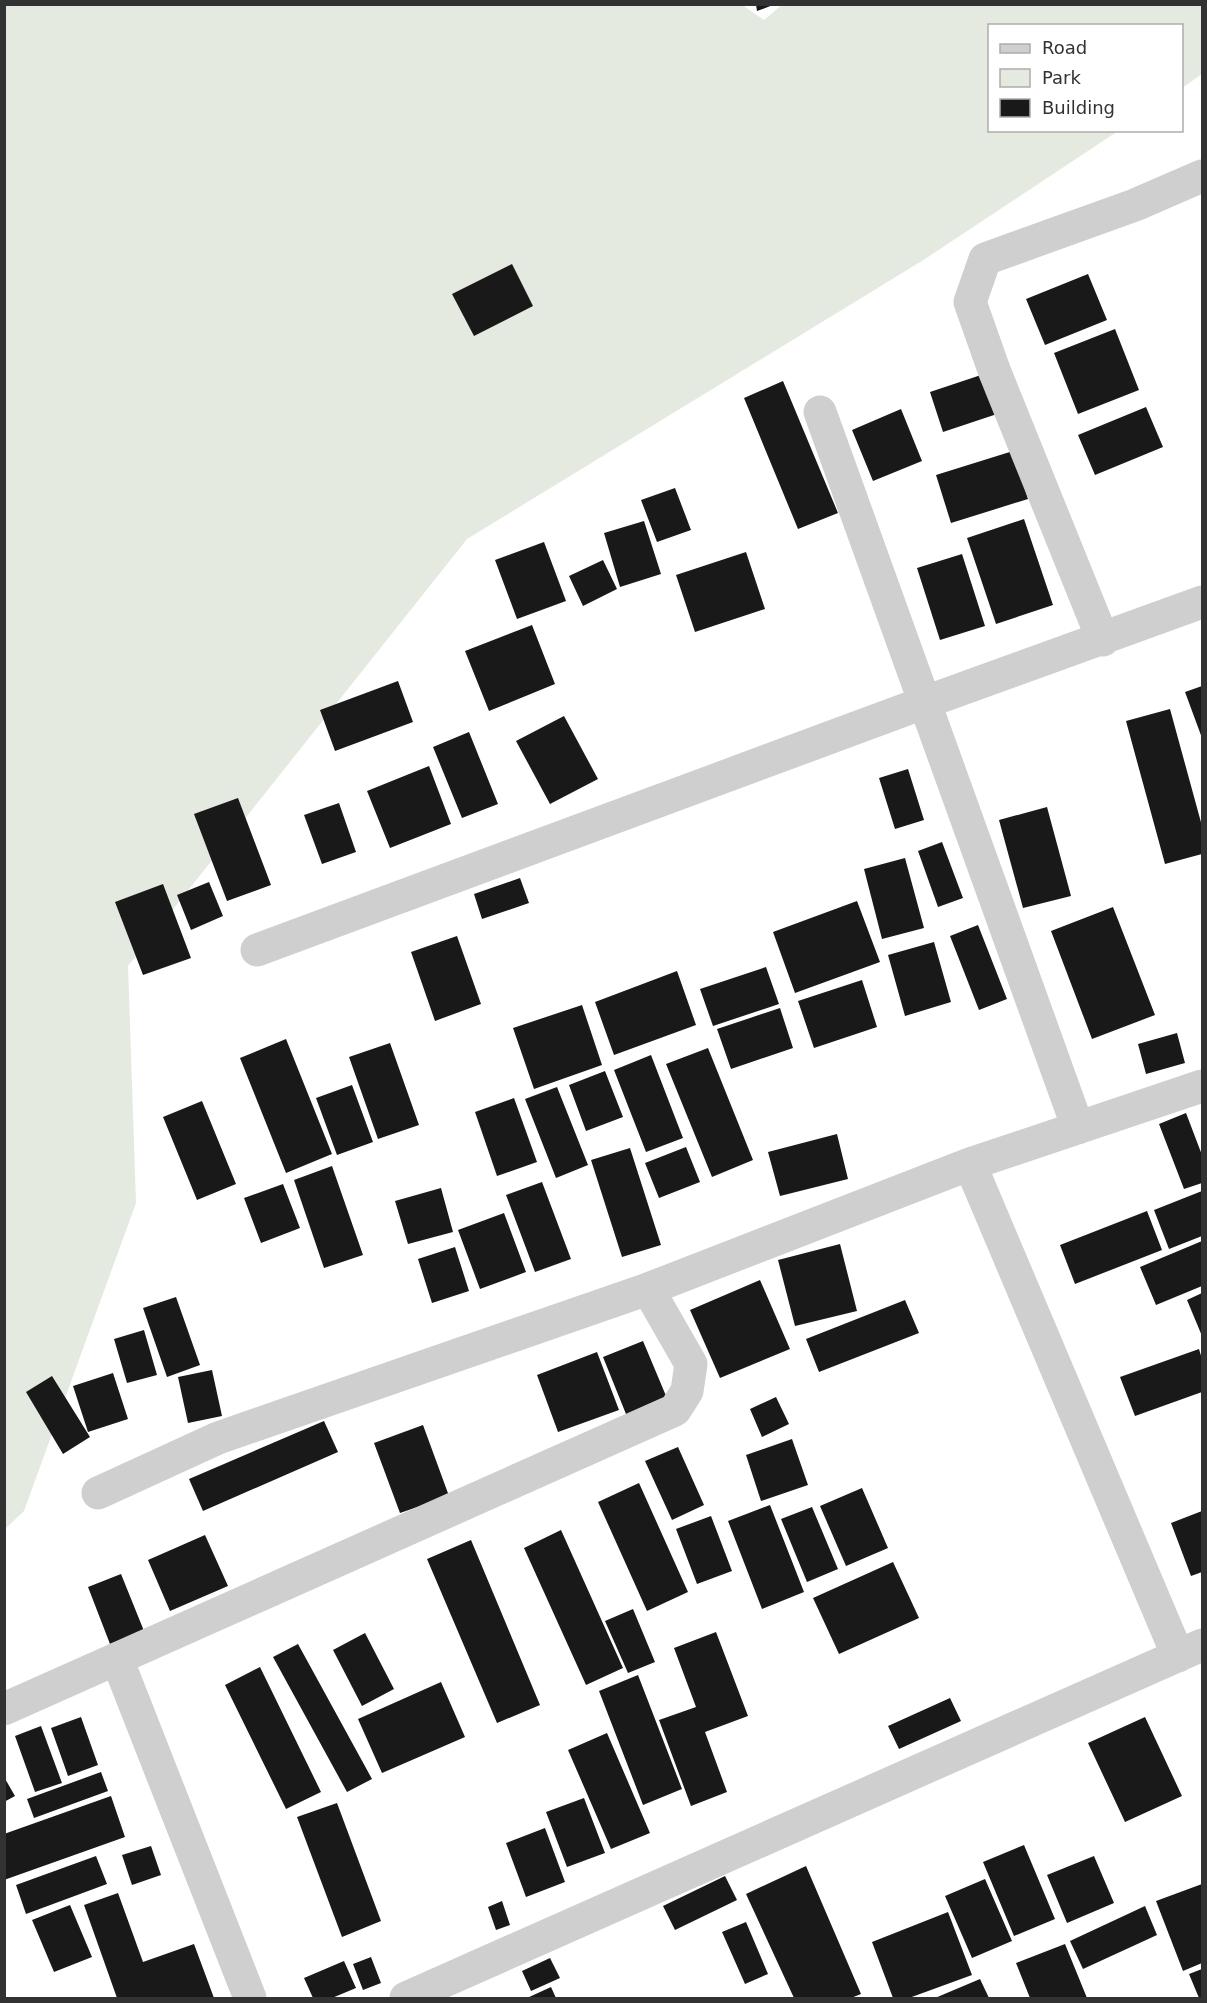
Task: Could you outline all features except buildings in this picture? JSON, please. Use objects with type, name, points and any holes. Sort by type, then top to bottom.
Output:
[{"type":"street","points":[[1103,640],[994,370],[970,302],[985,259],[1135,206],[1203,176]]},
{"type":"street","points":[[820,412],[1078,1128]]},
{"type":"street","points":[[257,950],[1203,602]]},
{"type":"street","points":[[98,1493],[218,1438],[648,1289],[970,1164],[1203,1086]]},
{"type":"street","points":[[406,1998],[1190,1651],[970,1164]]},
{"type":"street","points":[[4,1709],[675,1410],[687,1391],[691,1364],[648,1289]]},
{"type":"street","points":[[117,1659],[250,1998]]},
{"type":"green space","points":[[741,4],[764,20],[783,4],[1202,5],[1202,74],[1183,87],[1183,24],[988,24],[988,132],[1116,132],[925,259],[467,539],[128,966],[136,1203],[24,1511],[5,1529],[5,5]]}]
